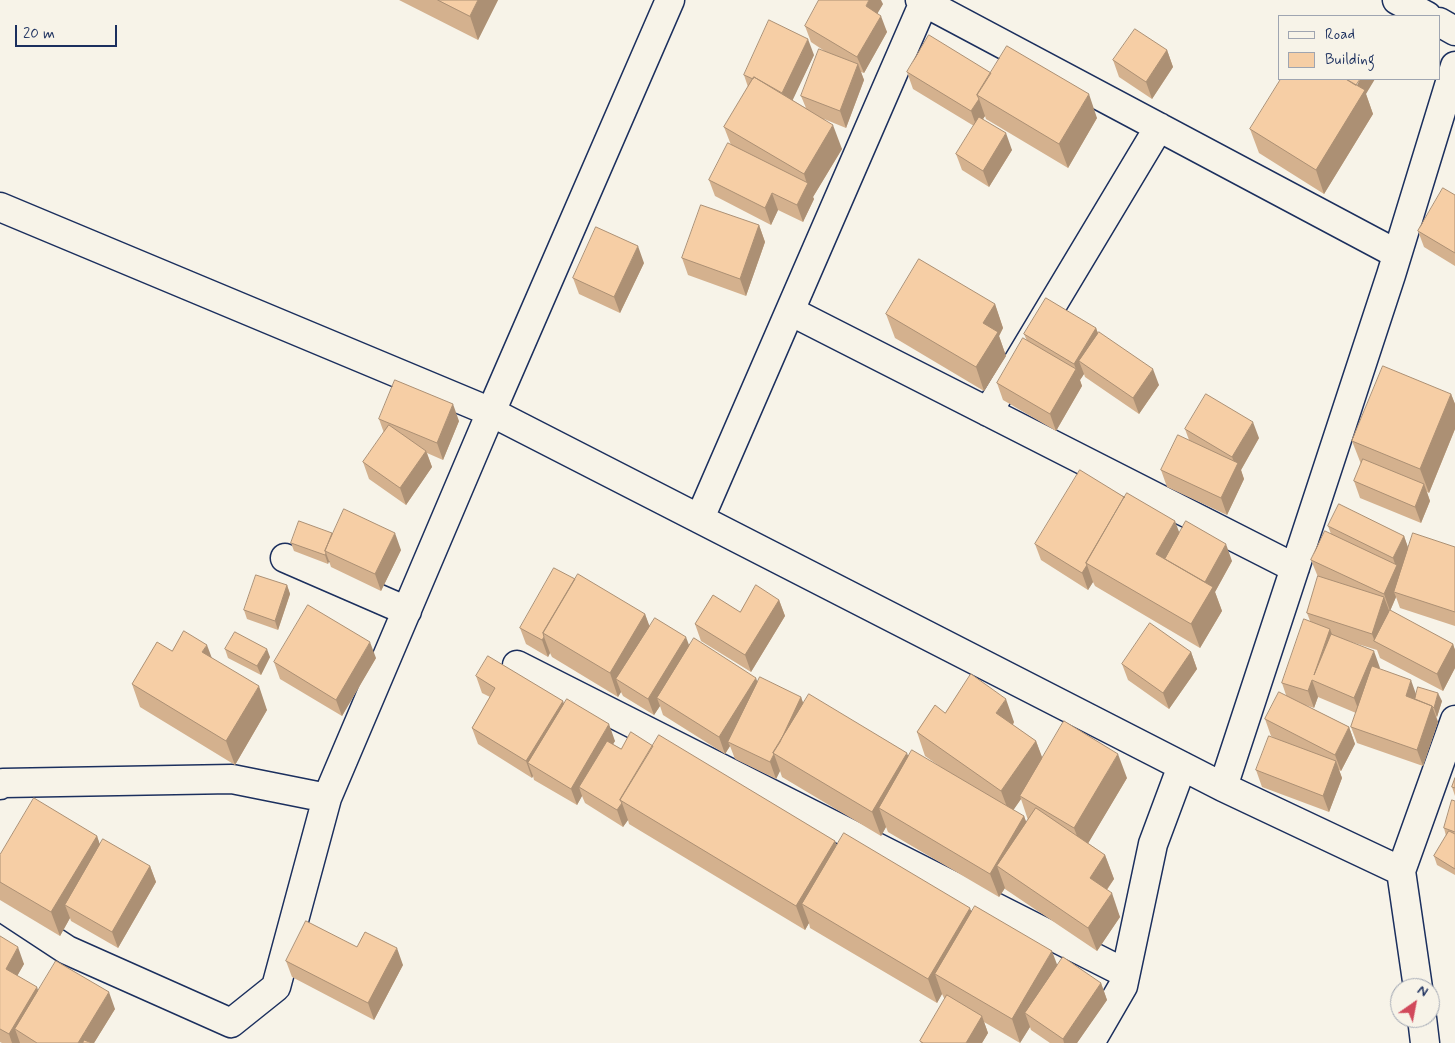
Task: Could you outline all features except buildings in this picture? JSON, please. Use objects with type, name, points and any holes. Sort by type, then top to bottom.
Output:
[{"type":"street","points":[[0,906],[66,950],[228,1033],[276,987],[327,798],[491,412],[670,0]]},
{"type":"street","points":[[1397,0],[1426,15]]},
{"type":"street","points":[[700,518],[922,1],[1398,254]]},
{"type":"street","points":[[1440,23],[1455,31]]},
{"type":"street","points":[[1223,787],[1398,254],[1455,66]]},
{"type":"street","points":[[988,412],[1158,127]]},
{"type":"street","points":[[0,207],[491,412],[1223,787],[1401,871]]},
{"type":"street","points":[[790,310],[1295,568]]},
{"type":"street","points":[[285,558],[406,611]]},
{"type":"street","points":[[517,665],[1126,974]]},
{"type":"street","points":[[1417,978],[1401,871],[1455,720]]},
{"type":"street","points":[[1090,1043],[1123,986],[1154,844],[1182,766]]},
{"type":"street","points":[[0,785],[2,783],[232,779],[327,798]]},
{"type":"street","points":[[1423,1028],[1425,1043]]}]
